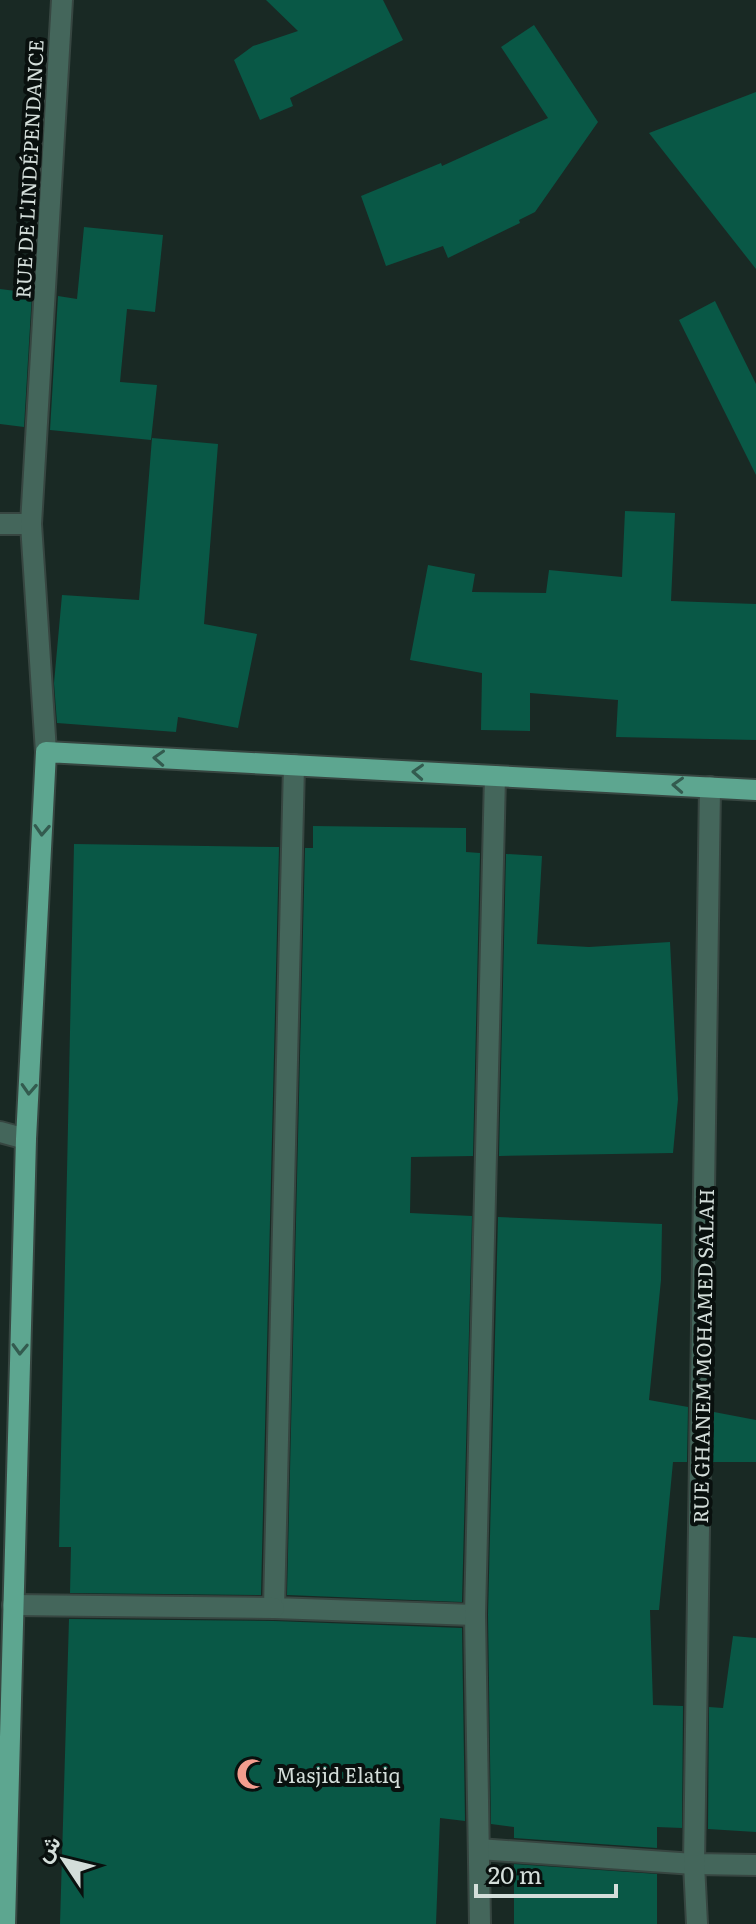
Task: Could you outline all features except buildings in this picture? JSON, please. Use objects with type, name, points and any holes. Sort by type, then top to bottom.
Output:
[{"type":"main road","points":[[46,752],[756,790]]},
{"type":"main road","name":"RUE DE L'INDÉPENDANCE","points":[[5,1924],[26,1139],[46,752]]},
{"type":"street","name":"RUE DE L'INDÉPENDANCE","points":[[46,752],[31,524],[62,0]]},
{"type":"street","points":[[0,524],[31,524]]},
{"type":"street","points":[[274,1608],[294,765]]},
{"type":"street","points":[[480,1924],[475,1615],[495,776]]},
{"type":"street","name":"RUE GHANEM MOHAMED SALAH","points":[[697,1924],[694,1864],[710,787]]},
{"type":"street","points":[[0,1132],[26,1139]]},
{"type":"street","points":[[13,1605],[274,1608],[475,1615]]},
{"type":"street","points":[[479,1849],[694,1864],[756,1865]]},
{"type":"place","name":"Masjid Elatiq","points":[[252,1774]]}]
